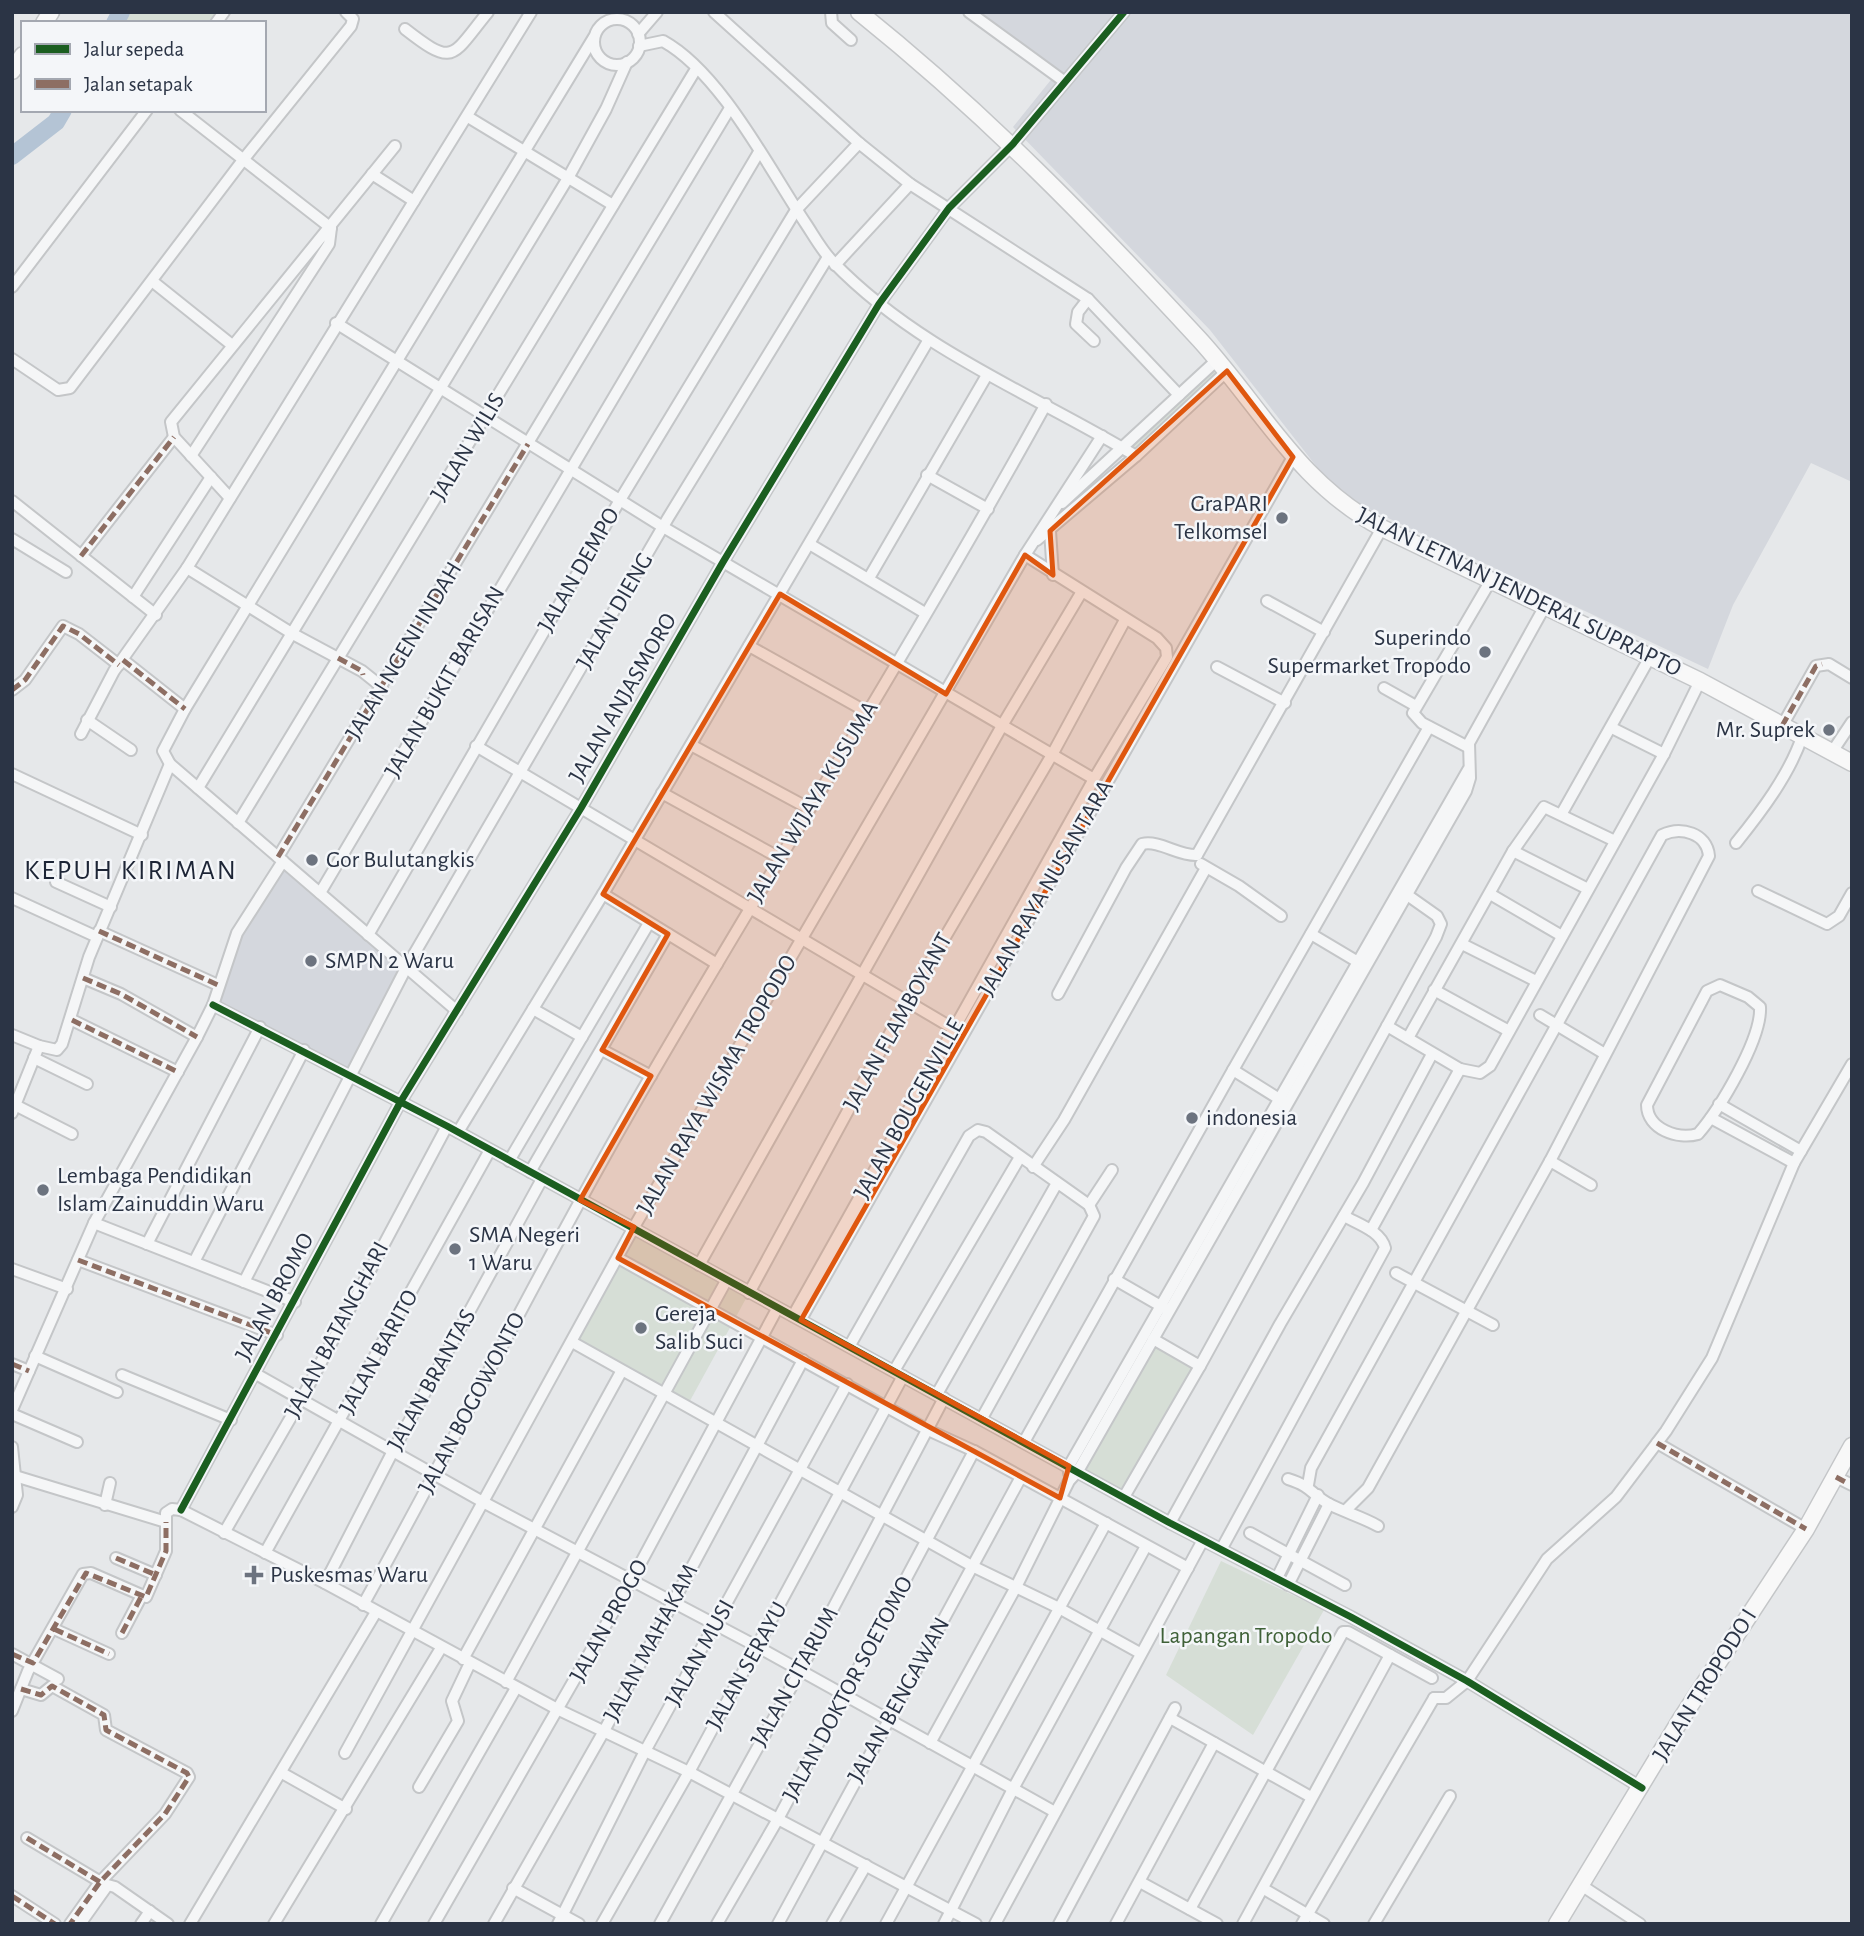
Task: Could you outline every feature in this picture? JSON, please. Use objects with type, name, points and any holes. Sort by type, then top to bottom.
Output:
[{"type":"main road","name":"JALAN LETNAN JENDERAL SUPRAPTO","points":[[859,12],[1013,144],[1105,237],[1222,365],[1293,457],[1335,499],[1382,528],[1700,681],[1852,763]]},
{"type":"main road","name":"JALAN TROPODO I","points":[[1557,1924],[1642,1788],[1681,1719],[1806,1529],[1852,1446]]},
{"type":"street","points":[[12,359],[58,390],[69,388],[243,160],[351,26],[353,19],[346,12]]},
{"type":"street","points":[[405,29],[436,52],[447,54],[461,45],[488,12]]},
{"type":"street","points":[[81,734],[121,663],[187,568],[336,323],[468,117],[531,12]]},
{"type":"street","points":[[198,788],[568,178],[607,109],[638,40],[657,12]]},
{"type":"street","points":[[714,12],[859,143],[910,184],[1088,299],[1179,395]]},
{"type":"street","points":[[831,12],[832,23],[851,40]]},
{"type":"street","points":[[969,12],[1065,82]]},
{"type":"street","name":"JALAN ANJASMORO","points":[[401,1101],[581,808],[723,562],[877,308],[949,208],[1013,144],[1124,12]]},
{"type":"street","points":[[457,1011],[170,764],[164,748],[185,709],[601,25],[619,16],[634,27],[638,40]]},
{"type":"street","points":[[594,37],[596,52],[606,62],[627,62]]},
{"type":"street","points":[[638,40],[663,41],[696,69],[730,108],[832,261],[877,308],[928,341],[1136,456]]},
{"type":"street","name":"JALAN WILIS","points":[[238,823],[696,69]]},
{"type":"street","name":"JALAN NGENI INDAH","points":[[12,1412],[94,1223],[213,1005],[237,933],[730,108]]},
{"type":"street","points":[[12,287],[145,112]]},
{"type":"street","points":[[183,112],[331,228]]},
{"type":"street","points":[[468,117],[613,205]]},
{"type":"street","name":"JALAN DEMPO","points":[[368,934],[620,500],[796,210],[859,143]]},
{"type":"street","points":[[230,498],[174,437],[170,429],[174,418],[395,146]]},
{"type":"street","name":"JALAN BUKIT BARISAN","points":[[320,893],[568,470],[759,152]]},
{"type":"street","points":[[372,174],[414,201]]},
{"type":"street","name":"JALAN DIENG","points":[[244,1282],[407,968],[663,527],[832,261],[910,184]]},
{"type":"street","points":[[191,456],[330,244],[331,228]]},
{"type":"street","points":[[152,281],[232,345]]},
{"type":"street","points":[[1088,299],[1078,312],[1076,324],[1094,341]]},
{"type":"street","points":[[336,323],[488,415],[568,470],[946,694],[1054,753],[1094,779]]},
{"type":"street","points":[[458,1132],[603,894],[779,594],[811,545],[928,341]]},
{"type":"street","points":[[1050,514],[1179,395],[1222,365]]},
{"type":"street","points":[[1032,544],[1136,456],[1222,365]]},
{"type":"street","points":[[869,578],[987,374]]},
{"type":"street","name":"JALAN WIJAYA KUSUMA","points":[[580,1200],[778,857],[988,509],[1046,404]]},
{"type":"street","points":[[1050,514],[1102,436]]},
{"type":"street","points":[[81,556],[174,437]]},
{"type":"street","name":"JALAN RAYA NUSANTARA","points":[[796,1316],[1293,457]]},
{"type":"street","points":[[927,475],[988,509]]},
{"type":"street","points":[[133,597],[211,477]]},
{"type":"street","points":[[12,501],[156,615]]},
{"type":"street","name":"JALAN RAYA WISMA TROPODO","points":[[345,1753],[414,1633],[634,1227],[1050,514]]},
{"type":"street","points":[[1197,855],[1382,528]]},
{"type":"street","points":[[1050,531],[1053,575]]},
{"type":"street","points":[[12,539],[66,572]]},
{"type":"street","points":[[811,545],[925,612]]},
{"type":"street","points":[[1025,555],[1125,620]]},
{"type":"street","points":[[187,568],[293,634],[362,671],[382,687]]},
{"type":"street","points":[[1468,747],[1415,717],[1416,706],[1491,580]]},
{"type":"street","points":[[699,1265],[1003,724],[1081,593]]},
{"type":"street","points":[[1266,601],[1324,632]]},
{"type":"street","points":[[930,1743],[1016,1587],[1073,1469],[1403,892],[1468,770],[1468,747],[1545,606]]},
{"type":"street","name":"JALAN BOUGENVILLE","points":[[796,1316],[1094,779],[1163,668],[1167,651],[1157,638],[1125,620]]},
{"type":"street","name":"JALAN FLAMBOYANT","points":[[748,1293],[908,1002],[1054,753],[1125,620]]},
{"type":"street","points":[[12,690],[25,680],[62,626],[79,634],[185,709]]},
{"type":"street","points":[[749,646],[867,712]]},
{"type":"street","points":[[1562,814],[1650,657]]},
{"type":"street","points":[[1782,726],[1816,666],[1829,664],[1852,678]]},
{"type":"street","points":[[1217,667],[1285,703]]},
{"type":"street","points":[[1387,1026],[1460,1069],[1480,1073],[1486,1070],[1664,754],[1700,681]]},
{"type":"street","points":[[1384,688],[1416,706]]},
{"type":"street","points":[[87,720],[131,750]]},
{"type":"street","points":[[1832,752],[1852,722]]},
{"type":"street","points":[[1024,1442],[1429,727]]},
{"type":"street","points":[[1612,728],[1664,754]]},
{"type":"street","points":[[1736,843],[1759,813],[1797,751],[1802,737]]},
{"type":"street","points":[[691,745],[808,807]]},
{"type":"street","points":[[476,746],[954,1029]]},
{"type":"street","points":[[12,1035],[39,1046],[59,1048],[72,1020],[98,934],[170,764]]},
{"type":"street","points":[[12,774],[142,835]]},
{"type":"street","points":[[662,793],[778,857]]},
{"type":"street","points":[[1408,1038],[1513,851],[1544,807],[1615,841]]},
{"type":"street","points":[[1308,1485],[1311,1468],[1662,835],[1680,831],[1696,835],[1709,848],[1709,856],[1550,1161],[1368,1488],[1347,1509]]},
{"type":"street","points":[[1058,994],[1126,868],[1142,844],[1153,843],[1185,856],[1197,855]]},
{"type":"street","points":[[1513,851],[1588,889]]},
{"type":"street","points":[[1197,855],[1206,868],[1239,886],[1281,916]]},
{"type":"street","points":[[1033,1167],[1064,1120],[1206,868]]},
{"type":"street","points":[[56,881],[111,907]]},
{"type":"street","points":[[1758,891],[1812,919],[1832,923],[1852,892]]},
{"type":"street","points":[[1283,1101],[1357,962],[1403,892]]},
{"type":"street","points":[[1124,1497],[1200,1366],[1441,924],[1437,916],[1403,892]]},
{"type":"street","points":[[603,894],[717,964]]},
{"type":"street","points":[[1490,894],[1562,936]]},
{"type":"street","points":[[12,898],[218,985]]},
{"type":"street","points":[[509,1161],[649,923]]},
{"type":"street","points":[[530,1172],[668,934]]},
{"type":"street","points":[[1311,934],[1357,962]]},
{"type":"street","points":[[1462,944],[1536,981]]},
{"type":"street","points":[[83,978],[121,994],[197,1037]]},
{"type":"street","points":[[1720,985],[1748,997],[1760,1007],[1760,1016],[1753,1039],[1712,1118],[1698,1134],[1688,1137],[1677,1135],[1651,1122],[1647,1115],[1647,1105],[1707,990],[1720,985]]},
{"type":"street","points":[[1434,990],[1509,1031]]},
{"type":"street","points":[[213,1005],[401,1101],[542,1180],[634,1227],[776,1311],[796,1316],[1170,1523],[1222,1548],[1467,1681],[1642,1788]]},
{"type":"street","points":[[533,1009],[582,1037]]},
{"type":"street","points":[[1540,1015],[1605,1054]]},
{"type":"street","points":[[72,1020],[178,1072]]},
{"type":"street","points":[[147,1244],[260,1027]]},
{"type":"street","points":[[39,1046],[14,1109],[72,1134]]},
{"type":"street","points":[[194,1262],[304,1050]]},
{"type":"street","points":[[602,1050],[651,1076]]},
{"type":"street","points":[[1170,1523],[1344,1216],[1432,1054]]},
{"type":"street","points":[[34,1058],[87,1084]]},
{"type":"street","points":[[1434,1698],[1446,1698],[1467,1681],[1547,1559],[1606,1508],[1657,1443],[1712,1358],[1794,1163],[1852,1064]]},
{"type":"street","points":[[1371,1230],[1460,1069]]},
{"type":"street","points":[[1234,1070],[1283,1101]]},
{"type":"street","name":"JALAN BROMO","points":[[181,1510],[401,1101]]},
{"type":"street","points":[[1719,1104],[1801,1151]]},
{"type":"street","points":[[1712,1118],[1794,1163]]},
{"type":"street","name":"JALAN BATANGHARI","points":[[224,1533],[301,1400],[447,1126]]},
{"type":"street","points":[[850,1345],[972,1133],[978,1130],[986,1132],[1089,1205],[1094,1216],[1093,1224],[982,1418]]},
{"type":"street","name":"JALAN BARITO","points":[[265,1553],[490,1150]]},
{"type":"street","name":"JALAN SERAYU","points":[[603,1924],[758,1647],[886,1406],[899,1373],[1020,1157]]},
{"type":"street","points":[[1550,1161],[1591,1185]]},
{"type":"street","points":[[1089,1205],[1112,1170]]},
{"type":"street","name":"JALAN BRANTAS","points":[[325,1583],[394,1449],[542,1180]]},
{"type":"street","name":"JALAN CITARUM","points":[[660,1924],[800,1671],[928,1430],[941,1396],[1057,1183]]},
{"type":"street","name":"JALAN BOGOWONTO","points":[[363,1605],[580,1200]]},
{"type":"street","points":[[1222,1548],[1383,1253],[1384,1243],[1371,1230],[1344,1216]]},
{"type":"street","points":[[94,1223],[295,1302]]},
{"type":"street","points":[[618,1258],[763,1336],[928,1430],[974,1451],[1188,1568]]},
{"type":"street","points":[[78,1260],[277,1335]]},
{"type":"street","points":[[12,1269],[66,1289]]},
{"type":"street","points":[[1396,1273],[1493,1325]]},
{"type":"street","points":[[1114,1279],[1165,1309]]},
{"type":"street","points":[[381,1924],[511,1685],[576,1551],[726,1281]]},
{"type":"street","points":[[1073,1469],[1153,1339],[1165,1309]]},
{"type":"street","name":"JALAN PROGO","points":[[434,1924],[631,1581],[776,1311]]},
{"type":"street","points":[[1153,1339],[1200,1366]]},
{"type":"street","points":[[572,1342],[662,1395],[883,1514],[972,1566],[1057,1607],[1140,1653]]},
{"type":"street","points":[[35,1356],[117,1392]]},
{"type":"street","name":"JALAN MAHAKAM","points":[[494,1924],[604,1731],[803,1360]]},
{"type":"street","points":[[12,1364],[29,1371]]},
{"type":"street","points":[[419,1787],[458,1721],[452,1700],[467,1661],[621,1372]]},
{"type":"street","points":[[256,1374],[394,1449],[483,1502],[758,1647],[1055,1812]]},
{"type":"street","points":[[122,1375],[231,1420]]},
{"type":"street","name":"JALAN MUSI","points":[[560,1920],[644,1753],[847,1384]]},
{"type":"street","points":[[12,1412],[77,1441]]},
{"type":"street","points":[[1657,1443],[1806,1529]]},
{"type":"street","points":[[12,1447],[15,1476],[12,1507]]},
{"type":"street","name":"JALAN DOKTOR SOETOMO","points":[[717,1924],[778,1819],[974,1451]]},
{"type":"street","points":[[15,1476],[166,1522]]},
{"type":"street","name":"JALAN BENGAWAN","points":[[778,1924],[1021,1477]]},
{"type":"street","points":[[1836,1477],[1852,1485]]},
{"type":"street","points":[[1289,1479],[1308,1485],[1329,1504],[1347,1509],[1378,1526]]},
{"type":"street","points":[[105,1505],[110,1483]]},
{"type":"street","points":[[1277,1578],[1318,1495]]},
{"type":"street","points":[[1288,1585],[1329,1504]]},
{"type":"street","points":[[122,1633],[141,1597],[148,1594],[156,1576],[167,1544],[168,1510],[181,1510],[325,1583],[559,1710],[644,1753],[690,1772],[976,1924]]},
{"type":"street","points":[[886,1924],[1057,1607],[1106,1523]]},
{"type":"street","points":[[1250,1533],[1345,1585]]},
{"type":"street","points":[[995,1924],[1203,1540]]},
{"type":"street","points":[[944,1924],[1014,1787],[1146,1546]]},
{"type":"street","points":[[116,1558],[156,1576]]},
{"type":"street","points":[[12,1711],[33,1663],[86,1573],[141,1597]]},
{"type":"street","points":[[190,1924],[376,1612]]},
{"type":"street","points":[[54,1629],[108,1654]]},
{"type":"street","points":[[1190,1909],[1343,1632],[1348,1632],[1432,1678]]},
{"type":"street","points":[[274,1924],[346,1810],[442,1647]]},
{"type":"street","points":[[12,1654],[33,1663],[58,1679]]},
{"type":"street","points":[[1243,1924],[1390,1655]]},
{"type":"street","points":[[1305,1919],[1434,1698],[1432,1678],[1438,1666]]},
{"type":"street","points":[[21,1689],[38,1695],[52,1686],[104,1715],[106,1731],[188,1774],[188,1782],[165,1814],[70,1924]]},
{"type":"street","points":[[1059,1924],[1172,1713],[1214,1743],[1311,1797]]},
{"type":"street","points":[[1116,1924],[1214,1743]]},
{"type":"street","points":[[282,1773],[346,1810]]},
{"type":"street","points":[[1374,1924],[1450,1796]]},
{"type":"street","points":[[27,1838],[168,1924]]},
{"type":"street","points":[[832,1924],[865,1866]]},
{"type":"street","points":[[1140,1882],[1217,1924]]},
{"type":"street","points":[[80,1924],[106,1884]]},
{"type":"street","points":[[1581,1885],[1640,1924]]},
{"type":"street","points":[[513,1888],[560,1920],[579,1924]]},
{"type":"street","points":[[1264,1889],[1305,1919],[1324,1924]]},
{"type":"street","points":[[12,1896],[55,1924]]},
{"type":"street","points":[[141,1924],[150,1911]]},
{"type":"highlighted area","points":[[1227,371],[1293,457],[801,1320],[1069,1466],[1060,1498],[618,1258],[634,1227],[580,1200],[651,1076],[602,1050],[668,934],[603,894],[780,594],[946,694],[1025,555],[1053,575],[1050,531]]},
{"type":"shaded area","points":[[970,12],[1852,12],[1852,482],[1811,463],[1733,605],[1708,669],[1352,501],[1327,480],[1210,330],[1013,127],[1054,76]]},
{"type":"shaded area","name":"SMPN 2 Waru","points":[[287,860],[405,970],[352,1074],[215,1003],[229,952]]},
{"type":"green space","points":[[121,12],[224,12],[217,21],[125,21],[119,16]]},
{"type":"green space","points":[[1216,360],[1223,371],[1138,455],[1123,450]]},
{"type":"green space","points":[[634,1227],[749,1293],[686,1408],[572,1342]]},
{"type":"green space","points":[[1153,1339],[1200,1366],[1124,1497],[1078,1471]]},
{"type":"green space","name":"Lapangan Tropodo","points":[[1221,1561],[1324,1610],[1253,1735],[1166,1675]]},
{"type":"waterway","points":[[116,21],[121,12]]},
{"type":"waterway","points":[[12,156],[56,122],[62,112]]},
{"type":"marked path","points":[[81,556],[174,437]]},
{"type":"marked path","points":[[278,857],[528,444]]},
{"type":"marked path","points":[[12,690],[25,680],[63,626],[79,634],[119,665]]},
{"type":"marked path","points":[[338,658],[362,671],[363,675]]},
{"type":"marked path","points":[[123,660],[185,709]]},
{"type":"marked path","points":[[1782,726],[1816,666],[1822,664]]},
{"type":"marked path","points":[[99,931],[218,985]]},
{"type":"marked path","points":[[83,978],[121,994],[197,1037]]},
{"type":"marked path","points":[[72,1020],[178,1072]]},
{"type":"marked path","points":[[78,1260],[277,1335]]},
{"type":"marked path","points":[[12,1364],[29,1371]]},
{"type":"marked path","points":[[1657,1443],[1806,1529]]},
{"type":"marked path","points":[[1836,1477],[1849,1484]]},
{"type":"marked path","points":[[12,1654],[33,1663],[86,1573],[146,1597],[166,1551],[166,1522]]},
{"type":"marked path","points":[[116,1558],[156,1575]]},
{"type":"marked path","points":[[122,1633],[141,1597]]},
{"type":"marked path","points":[[54,1629],[109,1654]]},
{"type":"marked path","points":[[21,1689],[41,1695],[52,1686],[104,1715],[106,1730],[187,1773],[189,1777],[165,1814],[100,1882],[70,1924]]},
{"type":"marked path","points":[[27,1838],[100,1882]]},
{"type":"marked path","points":[[12,1896],[55,1924]]},
{"type":"cycle path","points":[[181,1510],[401,1101],[581,808],[723,562],[879,304],[949,208],[1013,144],[1124,12]]},
{"type":"cycle path","points":[[213,1005],[447,1126],[1170,1523],[1351,1617],[1467,1681],[1642,1788]]},
{"type":"place","name":"GraPARI Telkomsel","points":[[1282,518]]},
{"type":"place","name":"Superindo Supermarket Tropodo","points":[[1485,652]]},
{"type":"place","name":"Mr. Suprek","points":[[1829,730]]},
{"type":"place","name":"Gor Bulutangkis","points":[[312,860]]},
{"type":"place","name":"SMPN 2 Waru","points":[[311,961]]},
{"type":"place","name":"indonesia","points":[[1192,1118]]},
{"type":"place","name":"Lembaga Pendidikan Islam Zainuddin Waru","points":[[43,1190]]},
{"type":"place","name":"SMA Negeri 1 Waru","points":[[455,1249]]},
{"type":"place","name":"Gereja Salib Suci","points":[[641,1328]]},
{"type":"place","name":"Puskesmas Waru","points":[[254,1575]]},
{"type":"district","name":"KEPUH KIRIMAN","points":[[131,871]]}]
